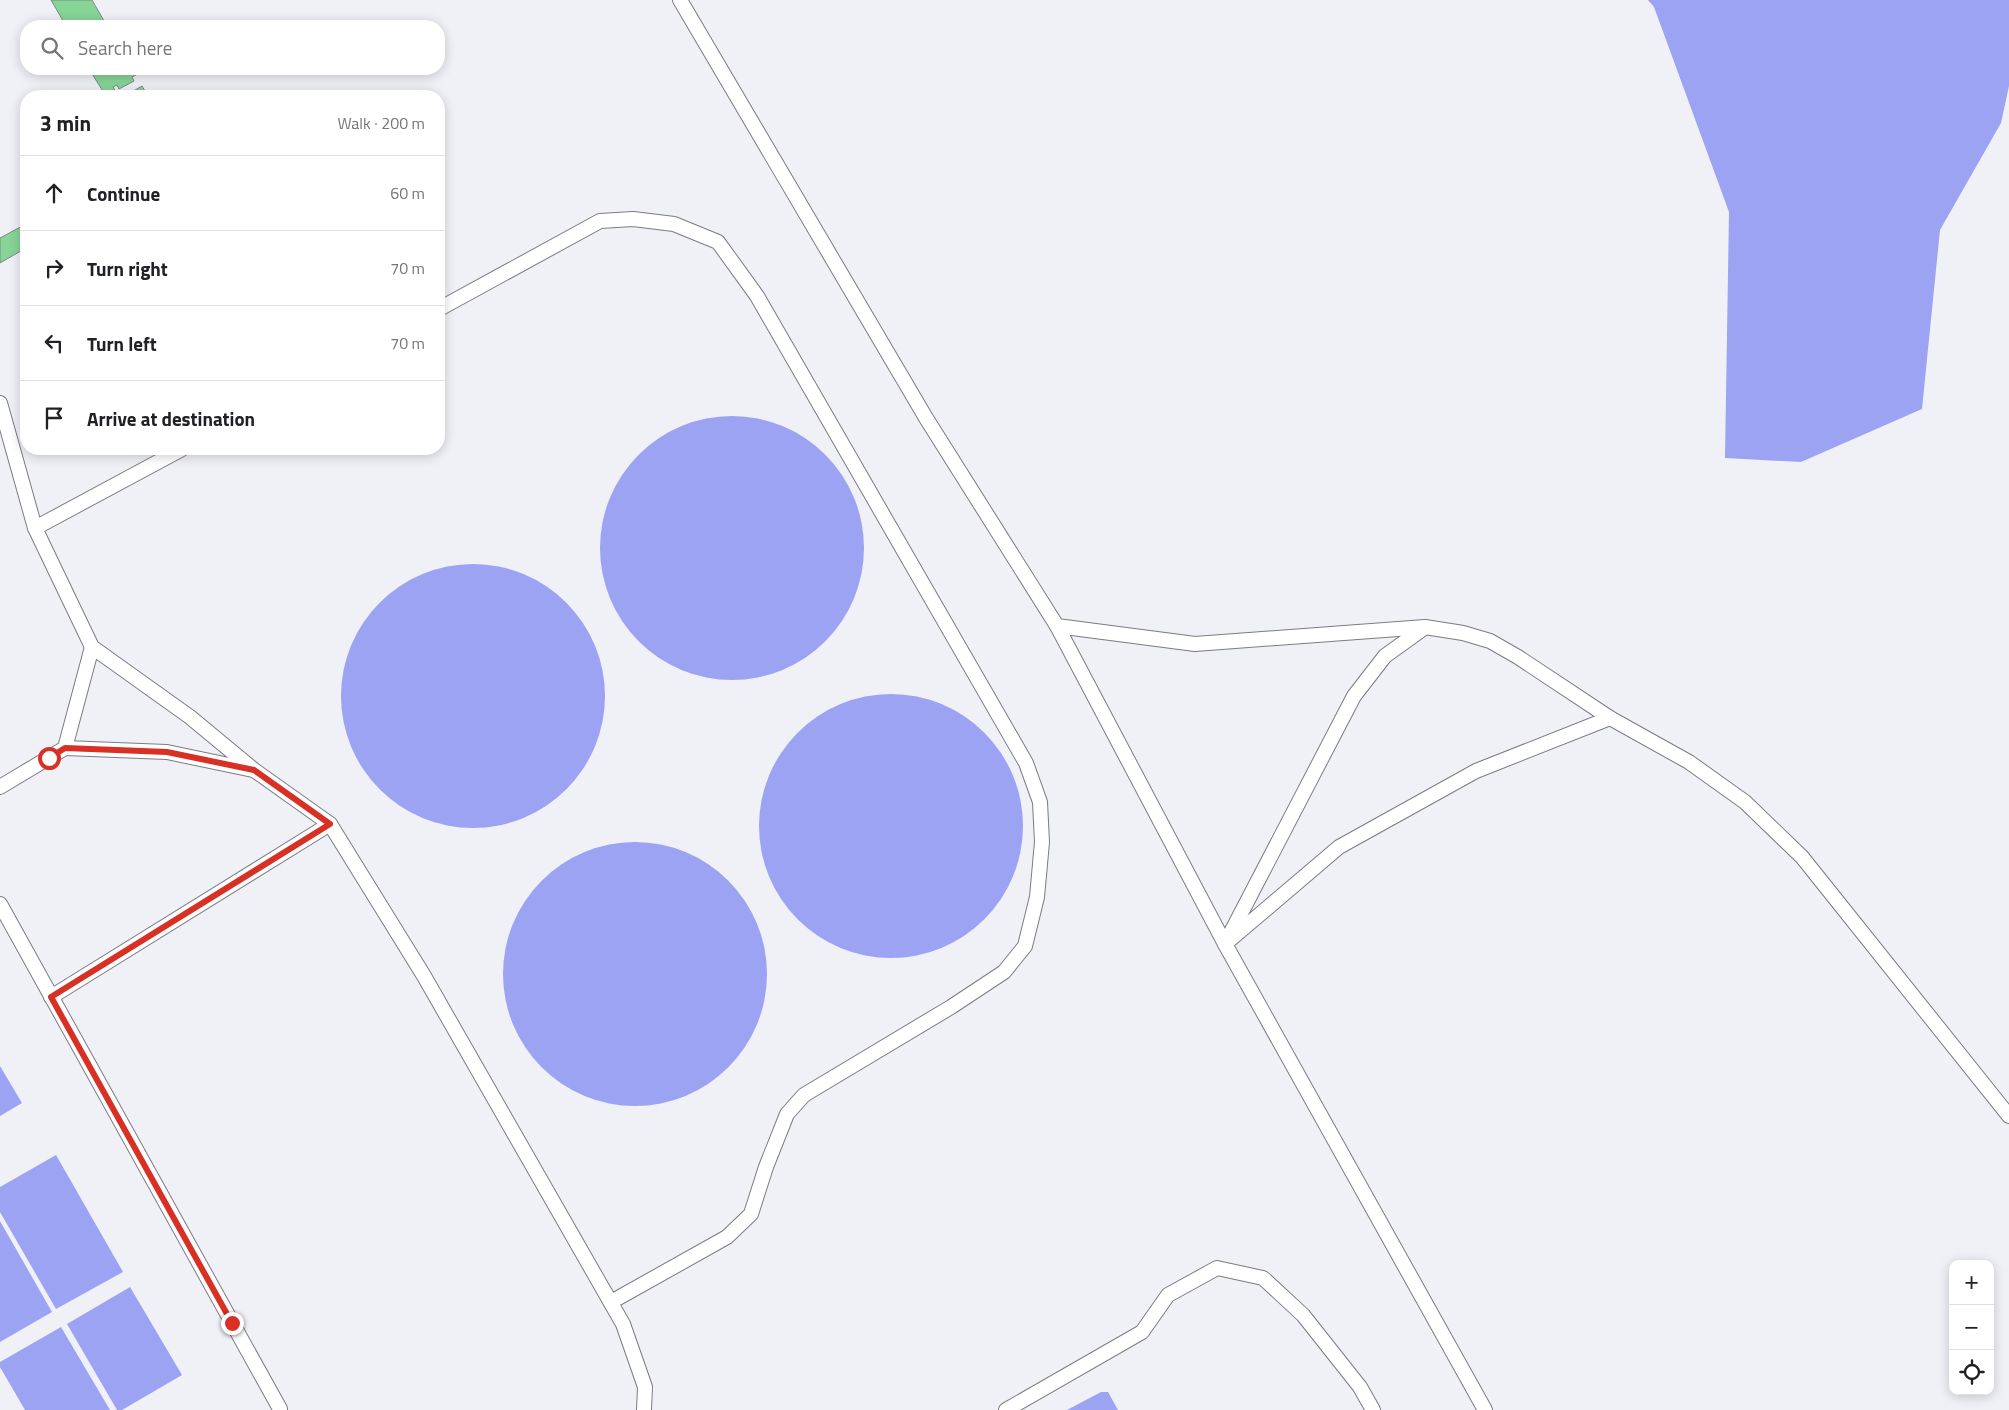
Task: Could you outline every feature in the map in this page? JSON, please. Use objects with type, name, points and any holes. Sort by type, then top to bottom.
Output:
[{"type":"lane","points":[[680,0],[926,418],[1057,626],[1225,944],[1485,1410]]},
{"type":"lane","points":[[445,306],[600,221],[633,219],[674,224],[718,242],[757,296],[866,483],[1026,763],[1040,802],[1042,842],[1037,897],[1025,946],[1004,972],[951,1007],[804,1095],[787,1114],[766,1167],[751,1214],[727,1237],[611,1302]]},
{"type":"lane","points":[[0,403],[35,528],[92,647],[190,717],[254,770],[330,824],[424,976],[624,1324],[645,1387],[644,1410]]},
{"type":"lane","points":[[35,528],[171,455]]},
{"type":"lane","points":[[1057,626],[1195,644],[1425,627],[1463,633],[1490,641],[1518,657],[1610,718],[1689,762],[1745,802],[1802,857],[2009,1116]]},
{"type":"lane","points":[[1225,944],[1354,696],[1385,656],[1425,627]]},
{"type":"lane","points":[[65,748],[92,647]]},
{"type":"lane","points":[[1225,944],[1340,847],[1476,770],[1610,718]]},
{"type":"lane","points":[[0,787],[65,748],[167,752],[254,770]]},
{"type":"lane","points":[[51,997],[330,824]]},
{"type":"lane","points":[[0,904],[280,1409]]},
{"type":"lane","points":[[1006,1410],[1142,1332],[1168,1295],[1217,1268],[1263,1278],[1270,1284],[1303,1315],[1360,1387],[1372,1410]]},
{"type":"water","points":[[1648,0],[2009,0],[2009,86],[2001,123],[1940,230],[1922,409],[1801,462],[1725,458],[1729,212],[1654,7]]},
{"type":"water","points":[[732,416],[758,419],[783,426],[816,446],[834,464],[854,497],[861,522],[864,548],[861,574],[854,599],[834,632],[816,650],[783,670],[758,677],[732,680],[706,677],[681,670],[648,650],[630,632],[610,599],[603,574],[600,548],[603,522],[610,497],[630,464],[648,446],[681,426],[706,419]]},
{"type":"water","points":[[473,564],[499,567],[524,574],[557,594],[575,612],[595,645],[602,670],[605,696],[602,722],[595,747],[575,780],[557,798],[524,818],[499,825],[473,828],[447,825],[422,818],[389,798],[371,780],[351,747],[344,722],[341,696],[344,670],[351,645],[371,612],[389,594],[422,574],[447,567]]},
{"type":"water","points":[[891,694],[917,697],[942,704],[975,724],[993,742],[1013,775],[1020,800],[1023,826],[1020,852],[1013,877],[993,910],[975,928],[942,948],[917,955],[891,958],[865,955],[840,948],[807,928],[789,910],[769,877],[762,852],[759,826],[762,800],[769,775],[789,742],[807,724],[840,704],[865,697]]},
{"type":"water","points":[[635,842],[661,845],[685,852],[719,872],[737,890],[757,924],[764,948],[767,974],[764,1000],[757,1024],[737,1058],[719,1076],[685,1096],[661,1103],[635,1106],[609,1103],[585,1096],[551,1076],[533,1058],[513,1024],[506,1000],[503,974],[506,948],[513,924],[533,890],[551,872],[585,852],[609,845]]},
{"type":"water","points":[[0,1066],[22,1103],[0,1116]]},
{"type":"water","points":[[56,1155],[123,1272],[56,1309],[0,1212],[0,1187]]},
{"type":"water","points":[[0,1221],[52,1312],[0,1342]]},
{"type":"water","points":[[130,1287],[182,1375],[122,1410],[117,1410],[67,1324]]},
{"type":"water","points":[[61,1327],[110,1410],[25,1410],[0,1367],[0,1362]]},
{"type":"water","points":[[1101,1392],[1108,1392],[1118,1410],[1067,1410]]},
{"type":"building","points":[[51,0],[92,0],[104,20],[63,20]]},
{"type":"building","points":[[93,75],[136,75],[132,77],[134,81],[119,89],[117,85],[113,87],[115,90],[102,90]]},
{"type":"building","points":[[142,86],[144,90],[135,90]]},
{"type":"building","points":[[20,227],[20,251],[0,263],[0,238]]},
{"type":"route","points":[[49,758],[65,748],[167,752],[254,770],[330,824],[51,997],[232,1323]]}]
